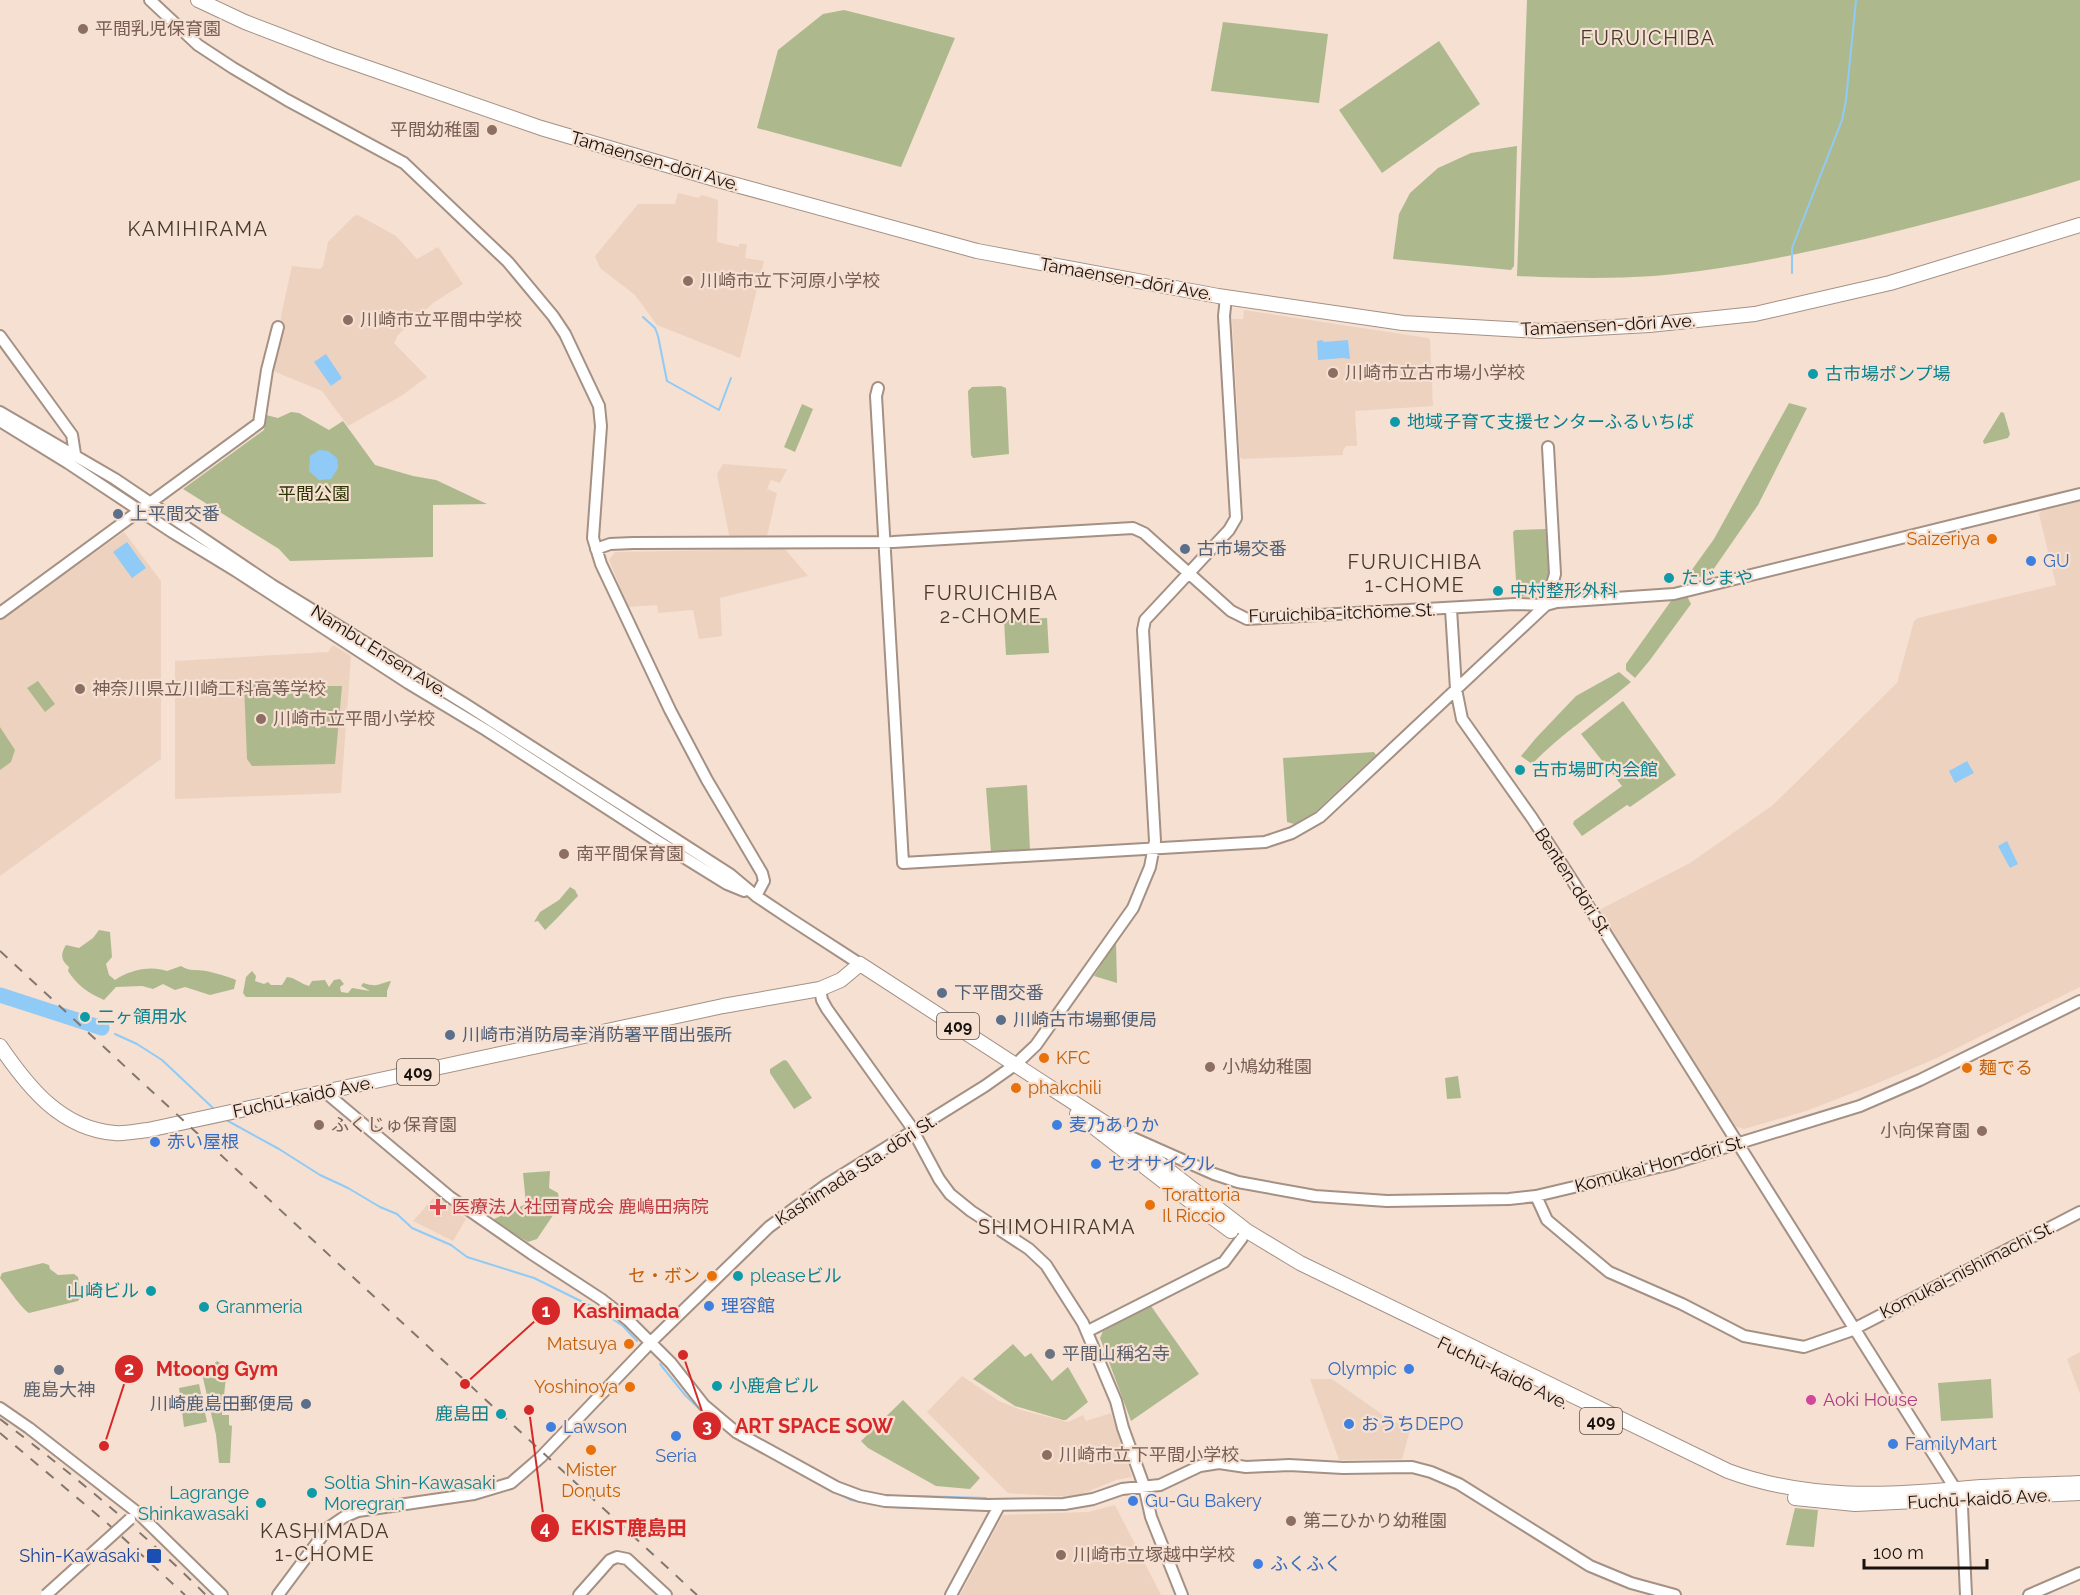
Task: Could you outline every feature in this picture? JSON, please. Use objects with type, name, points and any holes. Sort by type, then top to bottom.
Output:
[{"type":"main road","name":"Tamaensen-dōri Ave.","points":[[198,0],[245,22],[331,55],[541,128],[718,180],[988,254],[1226,297],[1403,323],[1541,331],[1650,326],[1755,315],[1890,283],[2080,225]]},
{"type":"main road","name":"Fuchū-kaidō Ave.","points":[[0,1046],[32,1090],[46,1104],[76,1122],[89,1128],[112,1132],[162,1128],[723,1006],[820,989],[841,980],[860,964],[1119,1132],[1171,1180],[1242,1238],[1294,1270],[1732,1483],[1784,1496],[1855,1504],[2080,1483]]},
{"type":"main road","name":"Fuchū-kaidō Ave.","points":[[1054,1091],[1079,1116],[1247,1231],[1300,1263],[1728,1472],[1786,1487],[1817,1492],[1958,1495],[2080,1492]]},
{"type":"street","points":[[150,0],[198,45],[233,68],[404,163],[508,262],[542,302],[565,334],[599,406],[601,426],[593,538],[601,564],[670,710],[707,780],[762,873],[764,881],[756,896]]},
{"type":"street","name":"Kashimada Sta. dōri St.","points":[[278,1595],[328,1528],[344,1516],[358,1511],[474,1494],[511,1484],[541,1457],[704,1289],[785,1214],[826,1185],[1016,1064],[1036,1045],[1133,908],[1150,867],[1155,841],[1143,630],[1145,620],[1229,530],[1236,518],[1224,316],[1226,297]]},
{"type":"street","points":[[0,613],[259,423],[267,370],[278,327]]},
{"type":"street","points":[[0,336],[72,435],[75,454]]},
{"type":"street","points":[[878,388],[876,396],[903,863],[1265,842],[1292,833],[1320,817],[1546,604],[1555,574],[1548,447]]},
{"type":"street","name":"Nambu Ensen Ave.","points":[[0,411],[75,454],[272,585],[474,710],[731,875],[756,896],[860,964]]},
{"type":"street","name":"Nambu Ensen Ave.","points":[[0,421],[702,869],[727,884],[756,896]]},
{"type":"street","name":"Furuichiba-itchōme St.","points":[[596,549],[610,544],[633,543],[884,541],[1133,528],[1144,533],[1231,610],[1247,619],[1546,604],[1674,594],[2080,494]]},
{"type":"street","name":"Benten-dōri St.","points":[[1451,609],[1456,689],[1462,719],[1532,818],[1738,1143]]},
{"type":"street","points":[[820,989],[824,1003],[835,1021],[914,1130],[939,1179],[950,1194],[971,1211],[1029,1249],[1046,1265],[1088,1331],[1116,1401],[1122,1428],[1144,1486],[1151,1517],[1182,1595]]},
{"type":"street","name":"Komukai Hon-dōri St.","points":[[1214,1174],[1280,1190],[1338,1199],[1472,1200],[1536,1196],[1671,1164],[1838,1113],[1890,1094],[2080,1001]]},
{"type":"street","points":[[325,1092],[450,1197],[531,1254],[601,1299],[628,1320],[671,1362],[704,1405],[736,1432],[836,1487],[860,1496],[885,1501],[999,1506],[1064,1504],[1093,1499],[1122,1489],[1166,1484],[1191,1470],[1219,1463],[1250,1467],[1289,1465],[1343,1468],[1412,1467],[1431,1472],[1459,1485],[1590,1566],[1631,1583],[1675,1595]]},
{"type":"street","points":[[1119,1132],[1214,1174]]},
{"type":"street","points":[[1738,1143],[1958,1495],[1962,1507],[1966,1595]]},
{"type":"street","points":[[1171,1180],[1185,1171],[1214,1174]]},
{"type":"street","name":"Komukai-nishimachi St.","points":[[1536,1196],[1547,1220],[1609,1272],[1682,1304],[1744,1336],[1804,1347],[1854,1328],[2080,1212]]},
{"type":"street","points":[[1088,1331],[1224,1262],[1242,1238]]},
{"type":"street","points":[[0,1408],[34,1432],[134,1516],[222,1595]]},
{"type":"street","points":[[951,1595],[999,1506]]},
{"type":"street","points":[[46,1595],[134,1516]]},
{"type":"street","points":[[579,1595],[610,1560],[617,1557],[627,1559],[666,1595]]},
{"type":"street","points":[[2029,1595],[2080,1573]]},
{"type":"shaded area","name":"川崎市立下河原小学校","points":[[678,193],[698,198],[702,195],[718,200],[717,242],[739,247],[739,244],[747,244],[745,258],[764,261],[740,358],[657,325],[635,295],[600,268],[595,256],[638,204],[675,204]]},
{"type":"shaded area","name":"川崎市立平間中学校","points":[[358,215],[396,236],[417,259],[438,247],[463,284],[433,303],[398,335],[394,343],[427,377],[401,396],[348,426],[322,391],[273,371],[281,332],[281,316],[292,266],[320,269],[323,266],[328,242],[354,216]]},
{"type":"shaded area","name":"川崎市立古市場小学校","points":[[1244,310],[1428,338],[1430,340],[1433,406],[1355,411],[1357,446],[1346,446],[1343,455],[1242,459],[1240,457],[1232,319],[1243,319]]},
{"type":"shaded area","points":[[723,464],[787,469],[780,483],[771,480],[767,489],[777,493],[764,549],[785,549],[808,576],[720,598],[722,636],[699,639],[693,610],[658,613],[657,605],[628,607],[609,560],[615,552],[732,550],[717,474]]},
{"type":"shaded area","points":[[2080,501],[2080,987],[1937,1058],[1873,1085],[1806,1111],[1744,1129],[1734,1126],[1598,916],[1599,910],[1690,863],[1773,805],[1897,683],[1914,621],[1918,618],[2056,585],[2039,514],[2043,510]]},
{"type":"shaded area","name":"神奈川県立川崎工科高等学校","points":[[124,532],[161,581],[161,759],[0,876],[0,620]]},
{"type":"shaded area","name":"川崎市立平間小学校","points":[[333,645],[351,656],[341,793],[175,799],[175,661],[328,652]]},
{"type":"shaded area","name":"医療法人社団育成会 鹿嶋田病院","points":[[436,1195],[466,1219],[453,1241],[413,1221]]},
{"type":"shaded area","points":[[2080,1352],[2080,1394],[2067,1359]]},
{"type":"shaded area","name":"川崎市立下平間小学校","points":[[962,1376],[999,1401],[1021,1410],[1068,1422],[1083,1415],[1086,1421],[1111,1413],[1132,1477],[1116,1480],[1069,1497],[1008,1493],[927,1412]]},
{"type":"shaded area","points":[[1310,1379],[1332,1379],[1383,1415],[1410,1430],[1402,1459],[1339,1460]]},
{"type":"shaded area","name":"川崎市立塚越中学校","points":[[1115,1505],[1161,1595],[960,1595],[1003,1515],[1088,1512]]},
{"type":"green space","points":[[1527,0],[2080,0],[2080,180],[2000,204],[1865,239],[1734,266],[1637,277],[1517,276]]},
{"type":"green space","points":[[844,10],[955,38],[901,167],[757,128],[778,50],[823,14]]},
{"type":"green space","points":[[1223,22],[1328,34],[1319,103],[1211,91]]},
{"type":"green space","points":[[1439,41],[1480,104],[1382,173],[1339,110]]},
{"type":"green space","points":[[1517,146],[1514,266],[1511,270],[1393,259],[1399,214],[1410,193],[1438,168],[1471,153]]},
{"type":"green space","points":[[1001,386],[1006,388],[1009,454],[973,458],[968,391],[972,387]]},
{"type":"green space","points":[[1789,403],[1807,408],[1758,505],[1713,573],[1687,581],[1686,578],[1714,539]]},
{"type":"green space","points":[[802,404],[813,409],[795,452],[784,447]]},
{"type":"green space","name":"平間公園","points":[[291,412],[299,413],[329,430],[343,421],[375,465],[436,480],[487,504],[433,505],[433,557],[290,561],[279,549],[183,489],[264,430],[266,415],[278,418]]},
{"type":"green space","points":[[2001,412],[2004,413],[2010,434],[2008,438],[1984,444],[1983,441]]},
{"type":"green space","points":[[1515,530],[1548,530],[1550,571],[1546,582],[1537,587],[1530,596],[1517,597],[1513,532]]},
{"type":"green space","points":[[1687,596],[1691,604],[1635,678],[1626,670],[1626,664],[1671,601]]},
{"type":"green space","points":[[1047,618],[1049,653],[1006,655],[1004,620]]},
{"type":"green space","points":[[1619,672],[1631,682],[1532,764],[1521,756],[1576,696]]},
{"type":"green space","points":[[38,681],[55,704],[45,712],[27,688]]},
{"type":"green space","points":[[322,682],[322,686],[342,686],[335,764],[252,766],[247,759],[244,684]]},
{"type":"green space","points":[[1623,701],[1676,775],[1630,807],[1627,805],[1582,836],[1573,824],[1574,821],[1622,786],[1581,734]]},
{"type":"green space","points":[[0,727],[15,750],[11,762],[0,770]]},
{"type":"green space","points":[[1374,752],[1376,755],[1315,812],[1294,824],[1287,822],[1283,758]]},
{"type":"green space","points":[[1027,785],[1030,850],[991,852],[986,788]]},
{"type":"green space","points":[[570,887],[578,896],[545,930],[538,921],[534,922],[540,912],[559,900]]},
{"type":"green space","points":[[99,930],[110,932],[112,957],[106,964],[109,975],[115,980],[140,970],[154,968],[167,971],[181,966],[236,980],[234,989],[210,995],[185,987],[175,990],[163,984],[153,989],[142,986],[116,987],[104,1000],[75,980],[62,957],[66,945],[79,948],[93,938]]},
{"type":"green space","points":[[1116,942],[1117,983],[1094,976]]},
{"type":"green space","points":[[252,971],[256,976],[255,981],[264,984],[268,982],[271,985],[282,985],[287,977],[309,986],[312,981],[325,980],[329,987],[334,980],[340,979],[344,984],[340,987],[341,992],[348,993],[352,988],[370,991],[361,986],[363,983],[376,985],[391,981],[387,997],[246,997],[243,993],[246,977]]},
{"type":"green space","points":[[784,1060],[787,1061],[812,1098],[794,1109],[770,1073],[770,1069]]},
{"type":"green space","points":[[1458,1076],[1461,1098],[1447,1099],[1445,1078]]},
{"type":"green space","points":[[550,1171],[549,1188],[558,1193],[560,1205],[537,1239],[528,1242],[492,1220],[526,1204],[523,1173]]},
{"type":"green space","points":[[43,1263],[49,1265],[50,1269],[58,1275],[74,1274],[78,1277],[81,1297],[78,1301],[29,1313],[0,1278],[2,1273]]},
{"type":"green space","points":[[1151,1306],[1199,1374],[1131,1421],[1100,1338],[1103,1331]]},
{"type":"green space","points":[[1013,1344],[1025,1357],[1031,1353],[1052,1381],[1068,1367],[1088,1402],[1063,1420],[1015,1406],[973,1379]]},
{"type":"green space","points":[[217,1361],[227,1367],[222,1415],[229,1415],[229,1425],[232,1426],[230,1463],[219,1463],[216,1435],[203,1378],[204,1373]]},
{"type":"green space","points":[[1991,1379],[1993,1418],[1941,1421],[1938,1383]]},
{"type":"green space","points":[[199,1384],[207,1422],[184,1427],[179,1388]]},
{"type":"green space","points":[[903,1400],[980,1478],[970,1489],[936,1486],[868,1448],[861,1441]]},
{"type":"green space","points":[[1795,1508],[1818,1510],[1814,1547],[1786,1545]]},
{"type":"water","points":[[1348,340],[1350,359],[1318,360],[1317,341],[1324,342]]},
{"type":"water","points":[[326,354],[342,378],[331,386],[314,362]]},
{"type":"water","points":[[319,450],[328,451],[337,458],[338,468],[331,479],[319,480],[309,471],[310,456]]},
{"type":"water","points":[[127,542],[146,568],[132,578],[113,552]]},
{"type":"water","points":[[1967,761],[1974,773],[1955,783],[1949,771]]},
{"type":"water","points":[[2007,841],[2018,864],[2010,868],[1998,846]]},
{"type":"waterway","points":[[1792,273],[1792,248],[1842,120],[1856,0]]},
{"type":"waterway","points":[[643,317],[655,328],[667,381],[719,410],[731,378]]},
{"type":"waterway","name":"二ヶ領用水","points":[[0,995],[102,1028]]},
{"type":"waterway","name":"二ヶ領用水","points":[[89,1023],[97,1031]]},
{"type":"waterway","points":[[115,1034],[137,1044],[162,1060],[213,1108]]},
{"type":"waterway","points":[[228,1121],[320,1175],[397,1214],[412,1228],[451,1245],[467,1257],[534,1278],[599,1310],[623,1326],[637,1341]]},
{"type":"waterway","points":[[660,1364],[685,1395],[710,1419]]},
{"type":"waterway","points":[[802,1475],[824,1486]]},
{"type":"waterway","points":[[837,1493],[851,1500],[880,1505]]},
{"type":"waterway","points":[[915,1496],[986,1498]]},
{"type":"waterway","points":[[894,1507],[909,1508]]},
{"type":"railway","points":[[0,951],[697,1595]]},
{"type":"railway","points":[[0,1419],[106,1504],[206,1595]]},
{"type":"railway","points":[[0,1433],[107,1523],[185,1595]]},
{"type":"place","name":"平間乳児保育園","points":[[83,29]]},
{"type":"place","name":"平間幼稚園","points":[[492,130]]},
{"type":"place","name":"川崎市立下河原小学校","points":[[688,281]]},
{"type":"place","name":"川崎市立平間中学校","points":[[348,320]]},
{"type":"place","name":"川崎市立古市場小学校","points":[[1333,373]]},
{"type":"place","name":"古市場ポンプ場","points":[[1813,374]]},
{"type":"place","name":"地域子育て支援センターふるいちば","points":[[1395,422]]},
{"type":"place","name":"上平間交番","points":[[118,514]]},
{"type":"place","name":"Saizeriya","points":[[1992,539]]},
{"type":"place","name":"古市場交番","points":[[1185,549]]},
{"type":"place","name":"GU","points":[[2031,561]]},
{"type":"place","name":"たじまや","points":[[1669,578]]},
{"type":"place","name":"中村整形外科","points":[[1498,591]]},
{"type":"place","name":"神奈川県立川崎工科高等学校","points":[[80,689]]},
{"type":"place","name":"川崎市立平間小学校","points":[[261,719]]},
{"type":"place","name":"古市場町内会館","points":[[1520,770]]},
{"type":"place","name":"南平間保育園","points":[[564,854]]},
{"type":"place","name":"下平間交番","points":[[942,993]]},
{"type":"place","name":"二ヶ領用水","points":[[85,1017]]},
{"type":"place","name":"川崎古市場郵便局","points":[[1001,1020]]},
{"type":"place","name":"川崎市消防局幸消防署平間出張所","points":[[450,1035]]},
{"type":"place","name":"KFC","points":[[1044,1058]]},
{"type":"place","name":"小鳩幼稚園","points":[[1210,1067]]},
{"type":"place","name":"麺でる","points":[[1967,1068]]},
{"type":"place","name":"phakchili","points":[[1016,1088]]},
{"type":"place","name":"ふくじゅ保育園","points":[[319,1125]]},
{"type":"place","name":"麦乃ありか","points":[[1057,1125]]},
{"type":"place","name":"小向保育園","points":[[1982,1131]]},
{"type":"place","name":"赤い屋根","points":[[155,1142]]},
{"type":"place","name":"セオサイクル","points":[[1096,1164]]},
{"type":"place","name":"Torattoria Il Riccio","points":[[1150,1205]]},
{"type":"place","name":"医療法人社団育成会 鹿嶋田病院","points":[[438,1207]]},
{"type":"place","name":"セ・ボン","points":[[712,1276]]},
{"type":"place","name":"pleaseビル","points":[[738,1276]]},
{"type":"place","name":"山崎ビル","points":[[151,1291]]},
{"type":"place","name":"理容館","points":[[709,1306]]},
{"type":"place","name":"Granmeria","points":[[204,1307]]},
{"type":"place","name":"Matsuya","points":[[629,1344]]},
{"type":"place","name":"平間山稱名寺","points":[[1050,1354]]},
{"type":"place","name":"ART SPACE SOW","points":[[683,1355]]},
{"type":"place","name":"Olympic","points":[[1409,1369]]},
{"type":"place","name":"鹿島大神","points":[[59,1370]]},
{"type":"place","name":"Kashimada","points":[[465,1384]]},
{"type":"place","name":"小鹿倉ビル","points":[[717,1386]]},
{"type":"place","name":"Yoshinoya","points":[[630,1387]]},
{"type":"place","name":"Aoki House","points":[[1811,1400]]},
{"type":"place","name":"川崎鹿島田郵便局","points":[[306,1404]]},
{"type":"place","name":"EKIST鹿島田","points":[[529,1410]]},
{"type":"place","name":"鹿島田","points":[[501,1414]]},
{"type":"place","name":"おうちDEPO","points":[[1349,1424]]},
{"type":"place","name":"Lawson","points":[[551,1427]]},
{"type":"place","name":"Seria","points":[[676,1436]]},
{"type":"place","name":"FamilyMart","points":[[1893,1444]]},
{"type":"place","name":"Mtoong Gym","points":[[104,1446]]},
{"type":"place","name":"Mister Donuts","points":[[591,1450]]},
{"type":"place","name":"川崎市立下平間小学校","points":[[1047,1455]]},
{"type":"place","name":"Soltia Shin-Kawasaki Moregran","points":[[312,1493]]},
{"type":"place","name":"Gu-Gu Bakery","points":[[1133,1501]]},
{"type":"place","name":"Lagrange Shinkawasaki","points":[[261,1503]]},
{"type":"place","name":"第二ひかり幼稚園","points":[[1291,1521]]},
{"type":"place","name":"川崎市立塚越中学校","points":[[1061,1555]]},
{"type":"place","name":"Shin-Kawasaki","points":[[154,1556]]},
{"type":"place","name":"ふくふく","points":[[1258,1564]]},
{"type":"district","name":"FURUICHIBA","points":[[1648,38]]},
{"type":"district","name":"KAMIHIRAMA","points":[[198,229]]},
{"type":"district","name":"FURUICHIBA 1-CHOME","points":[[1415,574]]},
{"type":"district","name":"FURUICHIBA 2-CHOME","points":[[991,604]]},
{"type":"district","name":"SHIMOHIRAMA","points":[[1057,1227]]},
{"type":"district","name":"KASHIMADA 1-CHOME","points":[[325,1542]]}]
